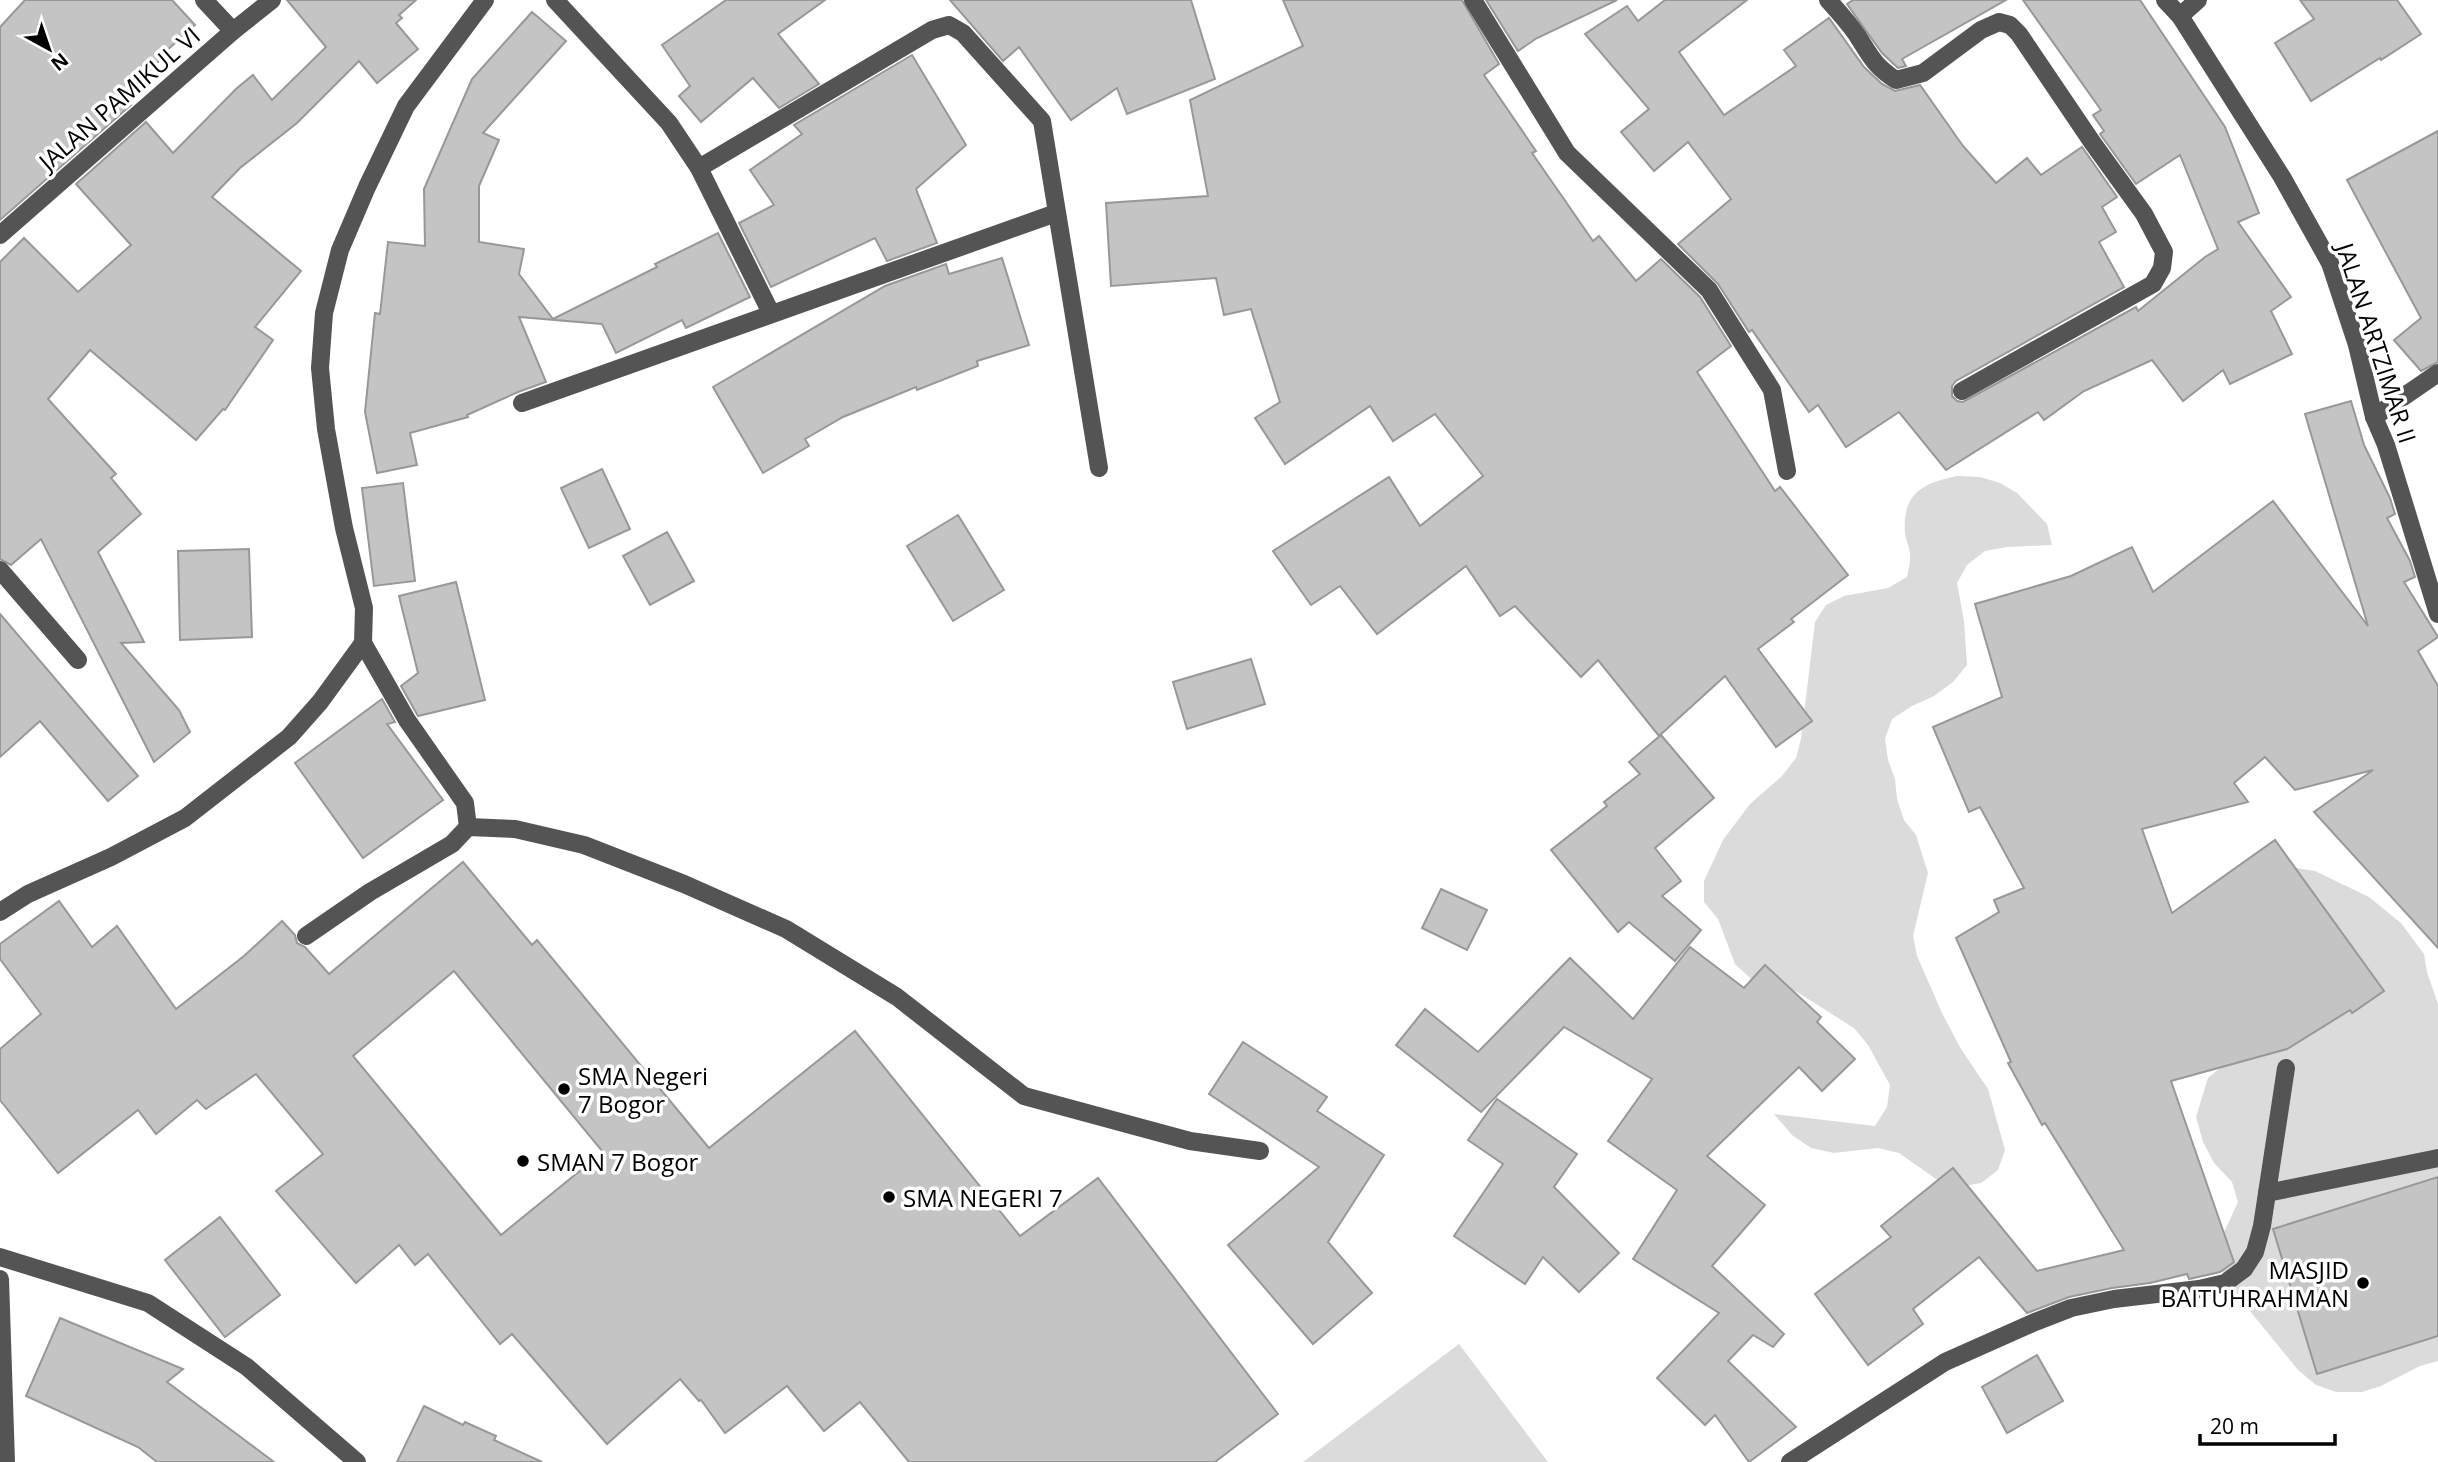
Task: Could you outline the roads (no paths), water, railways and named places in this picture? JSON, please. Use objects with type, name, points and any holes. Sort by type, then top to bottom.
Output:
[{"type":"street","points":[[204,0],[233,31]]},
{"type":"street","name":"JALAN PAMIKUL VI","points":[[0,236],[233,31],[272,0]]},
{"type":"street","points":[[468,827],[465,803],[407,720],[363,643],[364,608],[344,528],[326,429],[320,368],[324,313],[340,250],[367,187],[406,106],[485,0]]},
{"type":"street","points":[[555,0],[669,123],[699,168],[771,313]]},
{"type":"street","points":[[1474,0],[1567,153],[1709,290],[1772,390],[1787,471]]},
{"type":"street","points":[[1828,0],[1857,35],[1866,52],[1885,73],[1896,79],[1923,73],[1981,30],[1998,22],[2010,25],[2020,34],[2144,214],[2164,252],[2162,268],[2153,284],[1962,391]]},
{"type":"street","name":"JALAN ARTZIMAR II","points":[[2165,0],[2180,16],[2282,177],[2330,263],[2357,345],[2374,417],[2386,445],[2438,614]]},
{"type":"street","points":[[2180,16],[2198,0]]},
{"type":"street","points":[[699,168],[932,30],[948,25],[963,33],[1042,121],[1098,468]]},
{"type":"street","points":[[522,403],[1056,213]]},
{"type":"street","points":[[2374,417],[2438,373]]},
{"type":"street","points":[[0,570],[78,660]]},
{"type":"street","points":[[0,912],[28,894],[111,857],[185,818],[289,737],[320,702],[363,643]]},
{"type":"street","points":[[306,936],[370,892],[452,844],[468,827],[515,829],[583,845],[684,884],[786,929],[897,996],[1024,1096],[1191,1140],[1261,1151]]},
{"type":"street","points":[[1790,1462],[1945,1362],[2035,1322],[2071,1308],[2114,1299],[2199,1289],[2225,1283],[2244,1269],[2255,1251],[2287,1068]]},
{"type":"street","points":[[2267,1193],[2438,1158]]},
{"type":"street","points":[[0,1257],[148,1303],[247,1367],[357,1462]]},
{"type":"street","points":[[0,1279],[6,1462]]},
{"type":"place","name":"SMA Negeri 7 Bogor","points":[[564,1089]]},
{"type":"place","name":"SMAN 7 Bogor","points":[[523,1161]]},
{"type":"place","name":"SMA NEGERI 7","points":[[889,1197]]},
{"type":"place","name":"MASJID BAITUHRAHMAN","points":[[2363,1283]]}]
